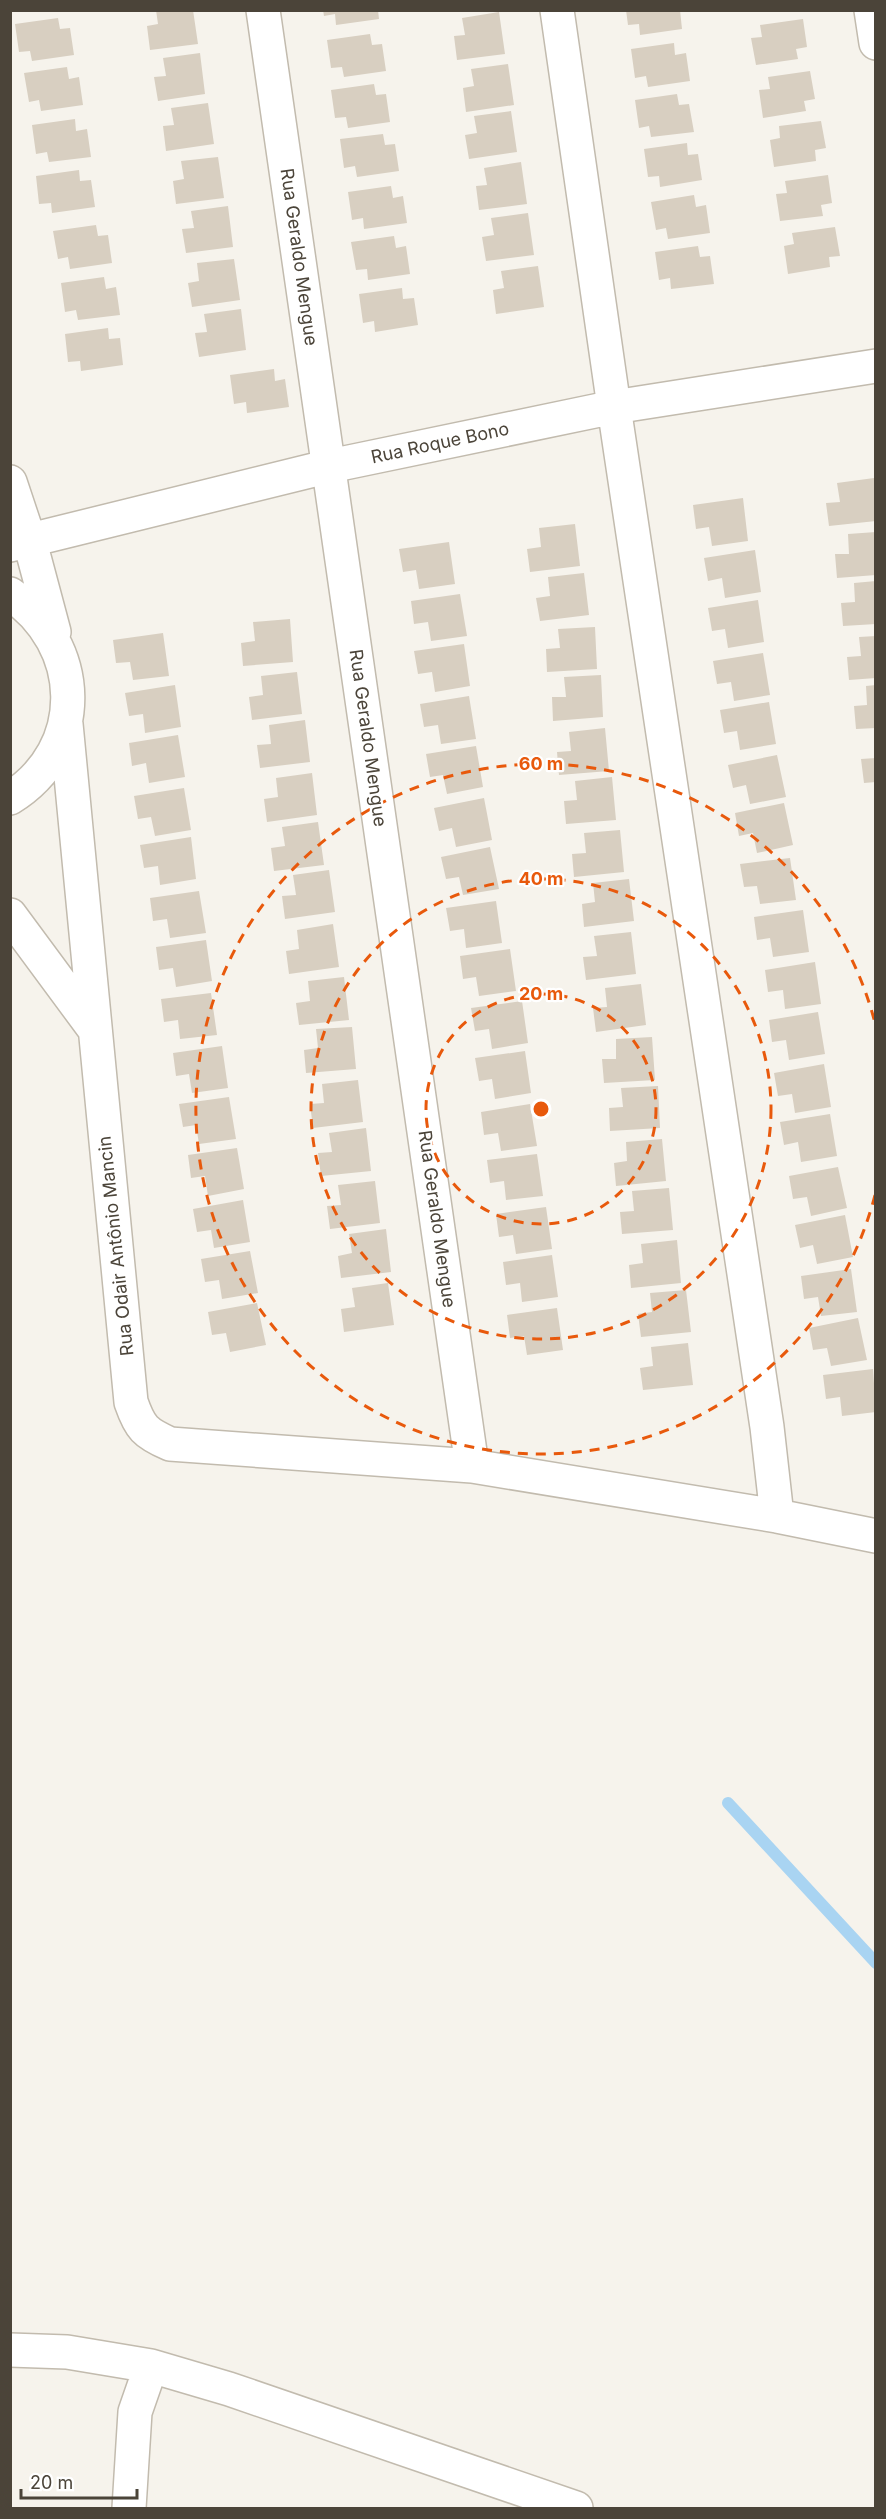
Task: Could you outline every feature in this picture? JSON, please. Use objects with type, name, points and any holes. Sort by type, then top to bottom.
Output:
[{"type":"street","name":"Rua Geraldo Mengue","points":[[263,10],[472,1466]]},
{"type":"street","points":[[557,10],[614,407],[767,1427],[777,1516]]},
{"type":"street","points":[[871,10],[876,43]]},
{"type":"street","name":"Rua Roque Bono","points":[[20,544],[330,466],[614,407],[876,366]]},
{"type":"street","points":[[10,482],[20,544],[66,671],[69,698],[66,724],[57,749],[42,771],[23,790],[10,798]]},
{"type":"street","points":[[10,594],[25,604],[44,623],[58,646]]},
{"type":"street","name":"Rua Odair Antônio Mancin","points":[[66,724],[131,1402],[139,1423],[149,1435],[170,1444],[472,1466]]},
{"type":"street","points":[[10,915],[95,1030]]},
{"type":"street","points":[[472,1466],[777,1516],[876,1536]]},
{"type":"street","points":[[10,2350],[67,2352],[151,2366],[229,2389],[532,2501],[576,2508]]},
{"type":"street","points":[[129,2508],[135,2412],[151,2366]]},
{"type":"building","points":[[156,10],[193,10],[198,44],[150,50],[147,26],[158,24]]},
{"type":"building","points":[[323,10],[378,10],[379,19],[336,25],[335,14],[324,16]]},
{"type":"building","points":[[626,10],[680,10],[682,29],[640,35],[639,24],[628,25]]},
{"type":"building","points":[[499,12],[505,54],[457,60],[454,36],[465,35],[462,18]]},
{"type":"building","points":[[58,18],[60,29],[70,28],[74,55],[32,61],[30,51],[19,52],[15,24]]},
{"type":"building","points":[[803,19],[807,47],[796,49],[798,59],[756,65],[751,38],[762,37],[760,25]]},
{"type":"building","points":[[370,34],[372,45],[382,44],[386,71],[344,77],[342,67],[331,68],[327,40]]},
{"type":"building","points":[[674,43],[675,55],[686,53],[690,81],[648,87],[646,76],[635,78],[631,49]]},
{"type":"building","points":[[200,53],[205,94],[158,101],[154,77],[166,76],[163,58]]},
{"type":"building","points":[[508,64],[514,105],[466,112],[463,88],[474,86],[471,69]]},
{"type":"building","points":[[67,67],[69,79],[79,77],[83,105],[41,111],[39,100],[29,102],[24,73]]},
{"type":"building","points":[[810,71],[815,99],[804,101],[806,111],[763,118],[759,90],[770,89],[768,77]]},
{"type":"building","points":[[374,84],[376,95],[386,94],[390,122],[348,128],[346,117],[335,118],[331,90]]},
{"type":"building","points":[[677,94],[679,105],[689,104],[694,132],[651,137],[649,126],[639,128],[635,100]]},
{"type":"building","points":[[208,103],[214,144],[166,151],[163,126],[174,125],[171,108]]},
{"type":"building","points":[[511,111],[517,152],[469,159],[465,135],[477,133],[474,116]]},
{"type":"building","points":[[75,119],[76,131],[87,129],[91,157],[49,162],[47,152],[36,154],[32,125]]},
{"type":"building","points":[[821,121],[826,148],[815,150],[816,161],[774,167],[770,140],[780,138],[779,126]]},
{"type":"building","points":[[383,134],[385,145],[395,144],[399,171],[357,177],[355,166],[344,168],[340,139]]},
{"type":"building","points":[[687,143],[688,155],[698,154],[702,180],[660,187],[659,176],[648,177],[644,149]]},
{"type":"building","points":[[218,157],[224,198],[176,204],[173,181],[184,179],[181,161]]},
{"type":"building","points":[[521,162],[527,204],[479,210],[476,186],[487,185],[484,168]]},
{"type":"building","points":[[79,170],[80,181],[91,180],[95,207],[52,213],[51,203],[39,204],[36,176]]},
{"type":"building","points":[[828,175],[832,203],[821,205],[823,216],[780,221],[776,194],[787,193],[785,181]]},
{"type":"building","points":[[391,186],[393,198],[403,196],[407,223],[364,229],[363,218],[352,220],[348,192]]},
{"type":"building","points":[[694,195],[696,207],[706,205],[710,233],[668,239],[666,228],[656,230],[651,202]]},
{"type":"building","points":[[228,206],[233,247],[186,253],[182,229],[194,228],[191,211]]},
{"type":"building","points":[[528,213],[534,255],[486,261],[482,237],[494,235],[491,218]]},
{"type":"building","points":[[96,225],[98,236],[108,235],[112,263],[70,269],[68,257],[58,259],[53,231]]},
{"type":"building","points":[[835,227],[840,256],[829,257],[830,267],[788,274],[784,246],[794,244],[792,233]]},
{"type":"building","points":[[394,236],[396,248],[406,246],[410,274],[368,280],[367,269],[356,270],[351,242]]},
{"type":"building","points":[[698,246],[700,257],[710,256],[714,284],[671,289],[670,278],[659,280],[655,252]]},
{"type":"building","points":[[234,259],[240,300],[192,307],[188,283],[199,281],[197,263]]},
{"type":"building","points":[[538,266],[544,307],[496,314],[493,290],[504,288],[501,271]]},
{"type":"building","points":[[104,277],[106,289],[116,287],[120,315],[78,320],[76,310],[65,312],[61,283]]},
{"type":"building","points":[[402,288],[403,299],[414,298],[418,325],[375,332],[374,321],[363,323],[359,294]]},
{"type":"building","points":[[241,309],[246,350],[199,357],[195,333],[207,332],[204,314]]},
{"type":"building","points":[[108,328],[109,339],[120,338],[123,365],[81,371],[80,361],[68,362],[65,334]]},
{"type":"building","points":[[274,369],[275,381],[285,379],[289,407],[247,413],[246,402],[234,404],[230,375]]},
{"type":"building","points":[[874,478],[876,521],[829,526],[826,503],[840,502],[837,483]]},
{"type":"building","points":[[743,498],[748,541],[712,546],[709,527],[696,529],[693,505]]},
{"type":"building","points":[[575,524],[580,566],[530,572],[527,549],[541,547],[539,528]]},
{"type":"building","points":[[876,532],[876,575],[837,578],[835,554],[849,554],[848,534]]},
{"type":"building","points":[[449,542],[455,584],[419,589],[416,570],[403,572],[399,549]]},
{"type":"building","points":[[755,550],[761,592],[725,598],[722,578],[708,581],[704,558]]},
{"type":"building","points":[[584,573],[589,615],[540,621],[536,598],[550,596],[548,577]]},
{"type":"building","points":[[876,581],[876,624],[843,626],[841,603],[855,602],[854,583]]},
{"type":"building","points":[[460,594],[467,636],[431,641],[428,622],[414,624],[411,601]]},
{"type":"building","points":[[758,600],[764,642],[728,648],[725,629],[712,631],[708,608]]},
{"type":"building","points":[[290,619],[293,662],[243,666],[241,643],[255,641],[253,622]]},
{"type":"building","points":[[595,627],[597,669],[547,672],[546,649],[560,648],[558,629]]},
{"type":"building","points":[[163,633],[169,676],[133,680],[130,662],[116,663],[113,640]]},
{"type":"building","points":[[876,636],[876,678],[849,680],[847,657],[861,656],[859,637]]},
{"type":"building","points":[[464,644],[470,686],[435,692],[432,672],[418,674],[414,651]]},
{"type":"building","points":[[763,653],[770,695],[734,701],[731,682],[717,684],[713,661]]},
{"type":"building","points":[[297,672],[302,714],[252,720],[249,697],[263,695],[261,676]]},
{"type":"building","points":[[601,675],[603,717],[553,721],[552,697],[566,697],[564,677]]},
{"type":"building","points":[[175,685],[181,727],[145,733],[143,714],[129,716],[125,693]]},
{"type":"building","points":[[876,685],[876,728],[856,729],[854,706],[867,705],[866,686]]},
{"type":"building","points":[[469,696],[476,739],[441,744],[438,725],[424,727],[420,704]]},
{"type":"building","points":[[769,702],[776,744],[740,750],[737,731],[724,733],[720,710]]},
{"type":"building","points":[[305,720],[310,762],[260,768],[257,745],[271,744],[269,725]]},
{"type":"building","points":[[605,728],[609,771],[559,775],[557,752],[571,751],[569,732]]},
{"type":"building","points":[[178,735],[185,777],[149,783],[146,763],[132,766],[129,743]]},
{"type":"building","points":[[476,746],[483,787],[447,794],[443,775],[430,777],[426,754]]},
{"type":"building","points":[[777,755],[786,797],[750,804],[746,785],[733,788],[728,765]]},
{"type":"building","points":[[876,758],[876,782],[864,783],[861,759]]},
{"type":"building","points":[[312,773],[317,815],[267,822],[264,799],[278,797],[276,778]]},
{"type":"building","points":[[612,777],[616,820],[566,824],[564,801],[577,800],[575,781]]},
{"type":"building","points":[[184,788],[191,830],[155,836],[151,817],[138,819],[134,796]]},
{"type":"building","points":[[484,798],[492,840],[456,847],[452,828],[439,831],[434,808]]},
{"type":"building","points":[[784,803],[793,845],[757,853],[753,833],[739,836],[735,813]]},
{"type":"building","points":[[318,822],[324,865],[274,871],[271,848],[285,846],[282,827]]},
{"type":"building","points":[[620,830],[624,872],[574,877],[572,854],[586,853],[584,833]]},
{"type":"building","points":[[191,837],[196,879],[160,885],[158,866],[144,868],[140,845]]},
{"type":"building","points":[[490,847],[499,889],[463,895],[459,877],[446,879],[441,857]]},
{"type":"building","points":[[790,858],[796,900],[760,904],[757,886],[744,887],[740,864]]},
{"type":"building","points":[[329,870],[335,912],[285,919],[282,896],[296,895],[293,875]]},
{"type":"building","points":[[629,879],[634,921],[584,927],[582,904],[595,902],[593,883]]},
{"type":"building","points":[[199,891],[206,933],[170,938],[167,919],[153,921],[150,898]]},
{"type":"building","points":[[496,901],[502,943],[466,948],[464,929],[450,931],[446,908]]},
{"type":"building","points":[[803,910],[809,952],[773,957],[770,938],[757,940],[754,917]]},
{"type":"building","points":[[333,924],[339,967],[289,974],[286,951],[299,949],[297,930]]},
{"type":"building","points":[[631,932],[636,974],[586,980],[583,957],[597,956],[594,936]]},
{"type":"building","points":[[206,940],[212,981],[176,987],[173,968],[159,970],[156,947]]},
{"type":"building","points":[[510,949],[516,991],[479,996],[476,977],[463,979],[460,956]]},
{"type":"building","points":[[815,962],[821,1004],[785,1009],[783,990],[768,992],[765,970]]},
{"type":"building","points":[[344,977],[349,1020],[299,1025],[296,1003],[310,1001],[308,981]]},
{"type":"building","points":[[641,984],[646,1025],[596,1032],[593,1008],[607,1007],[605,988]]},
{"type":"building","points":[[211,993],[217,1035],[180,1039],[178,1020],[164,1022],[161,999]]},
{"type":"building","points":[[522,1001],[528,1043],[492,1049],[489,1029],[475,1031],[471,1008]]},
{"type":"building","points":[[818,1012],[825,1054],[789,1060],[786,1040],[772,1042],[769,1020]]},
{"type":"building","points":[[352,1027],[356,1069],[306,1073],[304,1050],[318,1048],[316,1029]]},
{"type":"building","points":[[652,1037],[655,1080],[604,1083],[602,1059],[616,1059],[616,1039]]},
{"type":"building","points":[[222,1046],[228,1088],[192,1093],[189,1074],[176,1076],[173,1053]]},
{"type":"building","points":[[525,1051],[531,1093],[495,1099],[492,1079],[479,1081],[475,1058]]},
{"type":"building","points":[[824,1064],[831,1107],[795,1113],[792,1094],[778,1096],[774,1073]]},
{"type":"building","points":[[358,1080],[363,1122],[313,1128],[310,1104],[324,1103],[322,1084]]},
{"type":"building","points":[[658,1086],[660,1128],[610,1131],[609,1108],[623,1107],[621,1088]]},
{"type":"building","points":[[229,1097],[236,1139],[199,1144],[196,1125],[183,1127],[179,1104]]},
{"type":"building","points":[[530,1104],[537,1146],[501,1151],[498,1133],[484,1135],[481,1112]]},
{"type":"building","points":[[830,1114],[837,1156],[801,1162],[798,1142],[784,1145],[780,1122]]},
{"type":"building","points":[[366,1128],[371,1171],[321,1176],[318,1153],[332,1152],[329,1133]]},
{"type":"building","points":[[662,1139],[666,1181],[616,1186],[614,1163],[627,1161],[626,1142]]},
{"type":"building","points":[[237,1148],[244,1189],[208,1196],[205,1176],[191,1178],[188,1155]]},
{"type":"building","points":[[537,1154],[543,1196],[506,1200],[504,1181],[490,1183],[487,1160]]},
{"type":"building","points":[[838,1167],[847,1208],[811,1216],[807,1197],[793,1199],[789,1176]]},
{"type":"building","points":[[375,1181],[380,1223],[330,1229],[327,1206],[341,1205],[338,1185]]},
{"type":"building","points":[[669,1188],[673,1230],[622,1234],[620,1212],[634,1211],[632,1191]]},
{"type":"building","points":[[243,1200],[250,1242],[214,1248],[211,1230],[197,1232],[193,1209]]},
{"type":"building","points":[[546,1207],[552,1249],[516,1254],[513,1235],[499,1237],[496,1214]]},
{"type":"building","points":[[845,1215],[853,1257],[817,1264],[813,1245],[800,1248],[795,1225]]},
{"type":"building","points":[[386,1229],[391,1272],[341,1278],[338,1256],[352,1253],[349,1234]]},
{"type":"building","points":[[677,1240],[681,1283],[631,1288],[629,1265],[643,1263],[641,1244]]},
{"type":"building","points":[[250,1251],[258,1293],[222,1299],[219,1280],[205,1282],[201,1259]]},
{"type":"building","points":[[552,1255],[558,1297],[522,1302],[520,1283],[506,1285],[503,1262]]},
{"type":"building","points":[[851,1269],[857,1312],[821,1316],[818,1297],[804,1299],[801,1276]]},
{"type":"building","points":[[388,1283],[394,1325],[344,1332],[341,1309],[355,1307],[352,1288]]},
{"type":"building","points":[[686,1290],[691,1332],[641,1337],[638,1314],[652,1312],[650,1293]]},
{"type":"building","points":[[257,1303],[266,1345],[230,1352],[226,1333],[212,1335],[208,1312]]},
{"type":"building","points":[[557,1308],[563,1350],[527,1355],[524,1336],[510,1338],[507,1315]]},
{"type":"building","points":[[858,1318],[867,1360],[831,1366],[827,1348],[813,1350],[809,1328]]},
{"type":"building","points":[[688,1343],[693,1385],[643,1390],[640,1368],[653,1366],[651,1347]]},
{"type":"building","points":[[873,1369],[876,1412],[842,1416],[840,1397],[826,1399],[823,1375]]},
{"type":"waterway","points":[[728,1803],[876,1963]]}]
